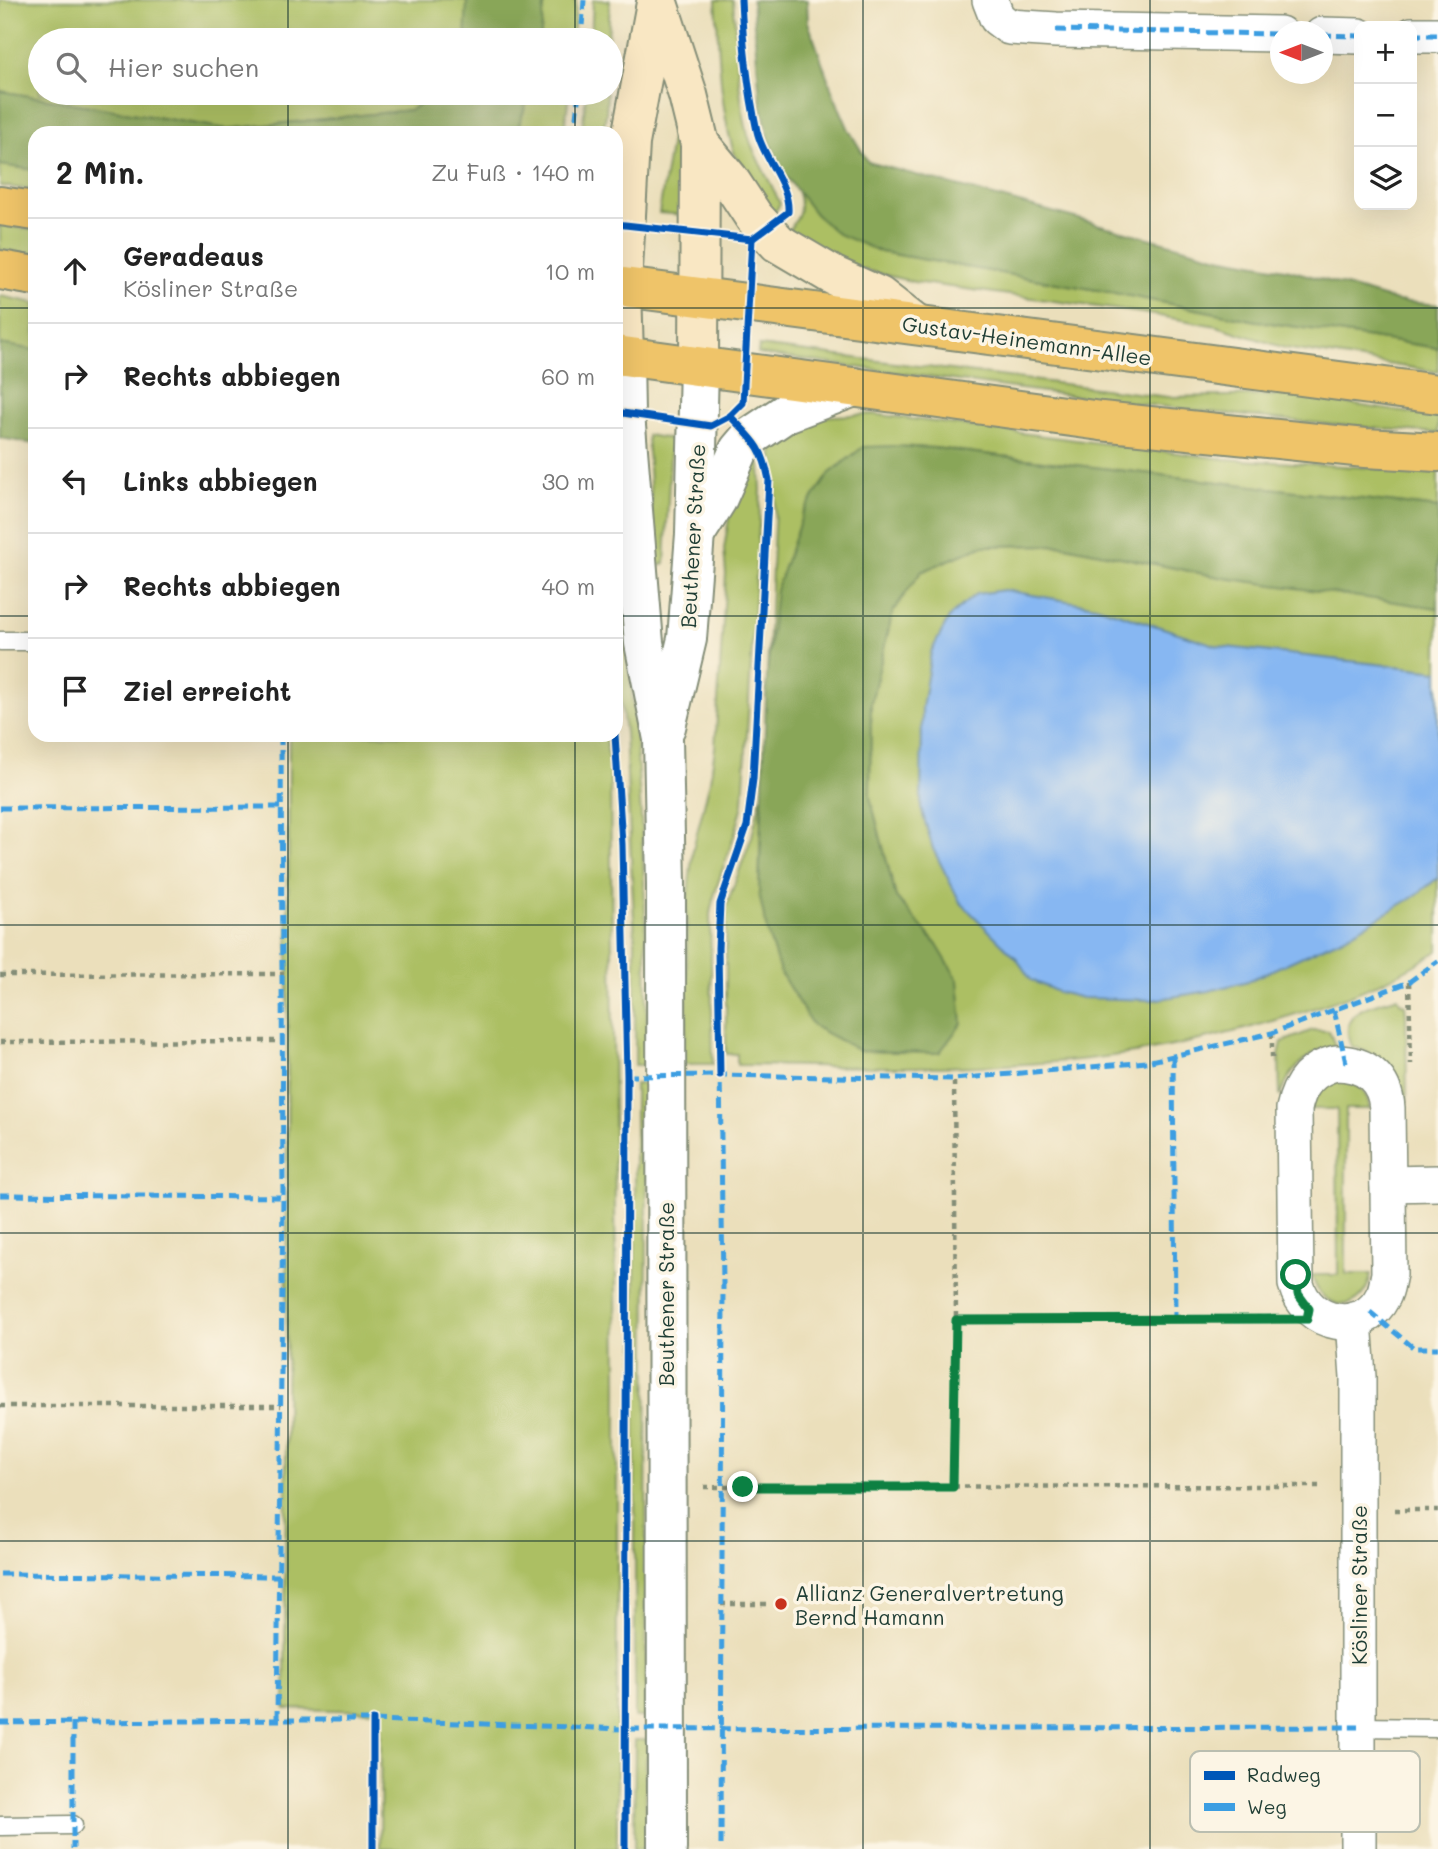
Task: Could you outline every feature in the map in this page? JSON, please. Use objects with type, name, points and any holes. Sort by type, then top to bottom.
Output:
[{"type":"main road","name":"Beuthener Straße","points":[[657,0],[688,95],[700,144],[699,365]]},
{"type":"main road","name":"Beuthener Straße","points":[[623,155],[657,0]]},
{"type":"main road","points":[[700,144],[729,179],[754,217],[778,243],[834,276],[879,296],[915,324]]},
{"type":"main road","points":[[0,206],[28,210]]},
{"type":"main road","points":[[0,270],[28,275]]},
{"type":"main road","name":"Gustav-Heinemann-Allee","points":[[623,286],[1438,394]]},
{"type":"main road","points":[[623,355],[1101,421],[1365,448],[1438,452]]},
{"type":"street","points":[[990,0],[997,18],[1009,27],[1056,15],[1270,33]]},
{"type":"street","points":[[1333,35],[1354,36]]},
{"type":"street","points":[[1417,35],[1438,35]]},
{"type":"street","name":"Beuthener Straße","points":[[663,739],[687,639],[695,534],[699,365]]},
{"type":"street","points":[[695,534],[717,500],[738,450],[750,437],[786,413],[854,387]]},
{"type":"street","name":"Beuthener Straße","points":[[623,390],[644,643],[663,739],[667,1849]]},
{"type":"street","points":[[623,509],[636,545]]},
{"type":"street","points":[[1336,1063],[1356,1065],[1375,1076],[1382,1085],[1387,1108],[1388,1184],[1389,1274],[1378,1305],[1354,1320],[1342,1322],[1319,1317],[1298,1294],[1296,1284],[1294,1109],[1299,1090],[1318,1069],[1336,1063]]},
{"type":"street","points":[[1388,1184],[1438,1183]]},
{"type":"street","name":"Kösliner Straße","points":[[1354,1320],[1358,1377],[1358,1751]]},
{"type":"lane","points":[[0,641],[28,641]]},
{"type":"lane","points":[[1358,1727],[1438,1728]]},
{"type":"lane","points":[[0,1826],[73,1825]]},
{"type":"path","points":[[0,975],[284,974]]},
{"type":"path","points":[[0,1042],[282,1041]]},
{"type":"path","points":[[953,1487],[956,1320],[954,1079]]},
{"type":"path","points":[[956,1320],[1307,1319],[1309,1309]]},
{"type":"path","points":[[0,1406],[281,1406]]},
{"type":"path","points":[[665,1488],[953,1487],[1358,1498],[1438,1510]]},
{"type":"path","points":[[721,1604],[767,1604]]},
{"type":"green space","points":[[0,0],[467,0],[467,28],[28,28],[28,96],[0,91]]},
{"type":"green space","points":[[467,0],[545,0],[542,28],[466,28]]},
{"type":"green space","points":[[545,0],[576,0],[574,28],[542,28]]},
{"type":"green space","points":[[593,0],[610,0],[609,28],[592,28]]},
{"type":"green space","points":[[716,0],[733,0],[744,119],[755,153],[780,204],[772,217],[744,174],[732,146],[722,92]]},
{"type":"green space","points":[[752,0],[807,0],[808,22],[833,93],[849,130],[868,162],[1219,257],[1290,270],[1397,301],[1438,305],[1438,348],[1257,321],[881,252],[838,234],[816,215],[784,174],[770,143],[760,98]]},
{"type":"green space","points":[[0,91],[28,96],[28,105],[84,105],[209,126],[28,126],[28,169],[0,165]]},
{"type":"green space","points":[[84,105],[418,105],[410,110],[256,126],[209,126]]},
{"type":"green space","points":[[418,105],[526,105],[518,126],[256,126],[410,110]]},
{"type":"green space","points":[[526,105],[568,105],[565,126],[518,126]]},
{"type":"green space","points":[[585,105],[606,105],[604,126],[583,126]]},
{"type":"green space","points":[[675,116],[681,116],[684,215],[659,213]]},
{"type":"green space","points":[[0,165],[28,169],[28,189],[0,186]]},
{"type":"green space","points":[[797,190],[816,215],[881,252],[1257,321],[1438,348],[1438,372],[1285,348],[1217,326],[914,282],[857,268],[788,231],[799,212]]},
{"type":"green space","points":[[0,225],[28,229],[28,254],[0,250]]},
{"type":"green space","points":[[0,296],[28,302],[28,349],[0,344]]},
{"type":"green space","points":[[0,344],[28,349],[28,443],[0,438]]},
{"type":"green space","points":[[759,346],[1168,397],[1288,395],[1438,417],[1438,433],[1267,418],[1012,388],[758,354]]},
{"type":"green space","points":[[872,414],[1225,459],[1438,472],[1438,508],[935,448],[893,446],[767,672],[776,486],[771,441],[816,417]]},
{"type":"green space","points":[[647,435],[671,439],[665,563],[660,566],[655,564]]},
{"type":"green space","points":[[863,447],[935,448],[1438,508],[1438,608],[1224,578],[1061,545],[981,546],[921,572],[893,611],[871,702],[870,797],[896,897],[937,945],[958,980],[962,1023],[939,1053],[860,1051],[813,1026],[780,972],[759,893],[767,672],[776,590],[803,513],[830,473]]},
{"type":"green space","points":[[755,457],[760,466],[761,490],[743,803],[710,914],[713,1064],[680,1064],[680,1042],[686,1032],[687,902],[693,849],[710,781],[715,748],[726,574],[724,549],[731,505]]},
{"type":"green space","points":[[1061,545],[1224,578],[1438,606],[1438,951],[1382,982],[1324,1005],[1228,1034],[1134,1053],[986,1066],[737,1065],[737,1054],[726,1054],[726,907],[752,836],[761,797],[759,893],[860,1051],[939,1053],[962,1023],[937,945],[896,897],[870,797],[871,702],[893,611],[921,572],[981,546]]},
{"type":"green space","points":[[623,589],[641,814],[647,1033],[652,1042],[652,1065],[635,1065],[635,941],[625,733]]},
{"type":"green space","points":[[289,742],[607,742],[610,778],[617,1371],[617,1849],[380,1849],[381,1711],[285,1709]]},
{"type":"green space","points":[[1398,997],[1405,1005],[1406,1014],[1407,1102],[1393,1073],[1380,1060],[1351,1046],[1348,1033],[1352,1016],[1367,1007]]},
{"type":"green space","points":[[1313,1030],[1329,1031],[1335,1046],[1316,1052],[1300,1064],[1288,1079],[1280,1097],[1279,1055],[1282,1042]]},
{"type":"green space","points":[[1340,1079],[1361,1088],[1370,1109],[1346,1109],[1346,1274],[1371,1274],[1360,1297],[1352,1303],[1342,1304],[1333,1303],[1324,1297],[1312,1275],[1338,1275],[1337,1109],[1311,1109],[1319,1088]]},
{"type":"green space","points":[[635,1084],[652,1084],[647,1101],[646,1694],[652,1703],[652,1717],[635,1717]]},
{"type":"green space","points":[[635,1740],[652,1740],[652,1750],[646,1759],[646,1849],[634,1849]]},
{"type":"water","points":[[1004,590],[1096,606],[1218,646],[1438,671],[1438,878],[1412,898],[1343,938],[1248,981],[1209,991],[1153,1000],[1082,998],[1058,992],[1031,980],[1016,958],[960,902],[933,849],[921,808],[922,708],[931,652],[950,616],[976,594]]},
{"type":"marked path","points":[[582,28],[584,0]]},
{"type":"marked path","points":[[1056,30],[1270,34]]},
{"type":"marked path","points":[[1333,35],[1354,36]]},
{"type":"marked path","points":[[1417,35],[1438,35]]},
{"type":"marked path","points":[[575,126],[578,105]]},
{"type":"marked path","points":[[277,1720],[283,1197],[281,742]]},
{"type":"marked path","points":[[0,808],[281,807]]},
{"type":"marked path","points":[[627,1076],[954,1079],[1147,1062],[1272,1033],[1409,982],[1438,961]]},
{"type":"marked path","points":[[1334,1010],[1346,1063]]},
{"type":"marked path","points":[[1173,1056],[1175,1318]]},
{"type":"marked path","points":[[720,1070],[723,1284],[721,1849]]},
{"type":"marked path","points":[[0,1195],[283,1197]]},
{"type":"marked path","points":[[1370,1312],[1414,1348],[1438,1348]]},
{"type":"marked path","points":[[0,1574],[279,1576]]},
{"type":"marked path","points":[[0,1723],[373,1720],[625,1729],[1358,1727]]},
{"type":"marked path","points":[[73,1722],[73,1849]]},
{"type":"cycle path","points":[[623,225],[752,239],[788,212],[785,191],[757,131],[746,66],[741,0]]},
{"type":"cycle path","points":[[623,413],[711,426],[730,416],[743,403],[752,239]]},
{"type":"cycle path","points":[[720,1075],[720,904],[747,826],[753,779],[769,480],[756,444],[730,416]]},
{"type":"cycle path","points":[[615,742],[622,844],[627,1076],[625,1849]]},
{"type":"cycle path","points":[[373,1720],[373,1849]]},
{"type":"place","name":"Allianz Generalvertretung Bernd Hamann","points":[[781,1604]]},
{"type":"route","points":[[743,1487],[953,1487],[956,1320],[1307,1319],[1309,1309],[1298,1294],[1296,1275]]}]
